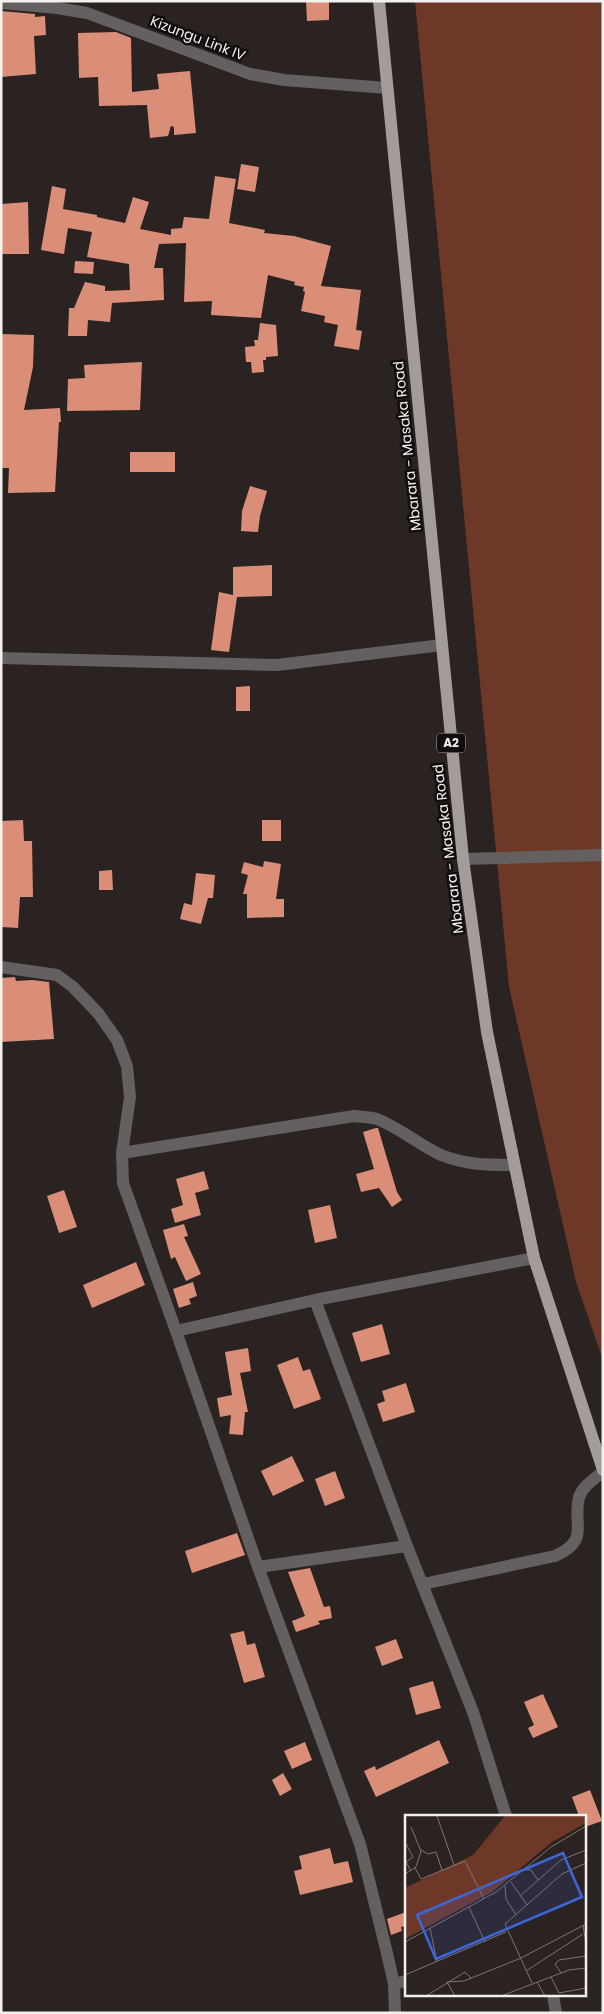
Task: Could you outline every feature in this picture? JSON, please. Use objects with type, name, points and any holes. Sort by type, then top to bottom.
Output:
[{"type":"main road","name":"Mbarara - Masaka Road","points":[[379,1],[463,859],[487,1032],[513,1165],[534,1258],[603,1471]]},
{"type":"street","name":"Kizungu Link IV","points":[[1,3],[57,8],[87,13],[250,74],[284,80],[387,88]]},
{"type":"street","points":[[1,658],[277,665],[442,645]]},
{"type":"street","points":[[463,859],[603,855]]},
{"type":"street","points":[[1,967],[13,970],[40,971],[57,975],[73,987],[98,1013],[117,1040],[127,1066],[130,1097],[122,1153],[122,1183],[258,1567],[360,1844],[394,1984],[395,2013]]},
{"type":"street","points":[[122,1153],[354,1116],[375,1119],[396,1128],[440,1154],[458,1161],[479,1166],[513,1165]]},
{"type":"street","points":[[176,1331],[315,1300],[534,1258]]},
{"type":"street","points":[[315,1300],[407,1546],[473,1712],[506,1815]]},
{"type":"street","points":[[422,1584],[555,1556],[569,1550],[576,1540],[579,1498],[582,1491],[603,1471]]},
{"type":"street","points":[[258,1567],[407,1546]]},
{"type":"street","points":[[394,1984],[405,1981]]},
{"type":"street","points":[[553,1996],[556,2013]]},
{"type":"shaded area","points":[[415,1],[603,1],[603,1360],[576,1282],[509,987]]},
{"type":"building","points":[[306,1],[329,1],[329,20],[307,21]]},
{"type":"building","points":[[1,11],[35,14],[35,17],[45,16],[46,35],[34,36],[36,74],[1,77]]},
{"type":"building","points":[[116,32],[131,38],[132,92],[159,89],[157,74],[190,71],[196,133],[174,135],[174,127],[171,126],[168,136],[150,138],[147,105],[99,106],[98,77],[79,78],[78,33]]},
{"type":"building","points":[[241,164],[259,167],[255,192],[237,189]]},
{"type":"building","points":[[215,176],[236,179],[229,223],[265,230],[264,233],[294,236],[331,246],[321,286],[361,290],[356,330],[362,331],[359,350],[334,346],[338,325],[324,322],[325,316],[301,311],[305,292],[303,291],[304,287],[294,285],[295,282],[268,275],[261,318],[211,315],[212,301],[184,302],[186,243],[159,244],[154,268],[163,268],[164,300],[112,303],[110,322],[88,320],[87,336],[68,336],[69,308],[74,308],[85,282],[105,286],[105,291],[130,290],[129,264],[87,257],[92,232],[68,228],[64,254],[41,250],[52,186],[66,189],[63,209],[97,215],[97,217],[125,223],[133,197],[149,202],[140,229],[171,235],[171,229],[182,228],[184,217],[209,219]]},
{"type":"building","points":[[28,202],[29,254],[1,254],[1,204]]},
{"type":"building","points":[[75,261],[94,262],[93,274],[74,273]]},
{"type":"building","points":[[260,323],[276,325],[278,356],[266,357],[266,360],[263,360],[264,372],[252,373],[251,362],[246,362],[245,347],[255,346],[254,340],[258,340]]},
{"type":"building","points":[[1,334],[34,335],[33,367],[24,410],[60,408],[61,422],[59,422],[55,492],[8,493],[9,468],[1,468]]},
{"type":"building","points":[[142,362],[140,410],[67,411],[68,379],[85,378],[84,365]]},
{"type":"building","points":[[130,452],[175,452],[175,472],[130,472]]},
{"type":"building","points":[[250,486],[267,491],[258,532],[241,531],[242,511]]},
{"type":"building","points":[[272,565],[272,596],[237,597],[229,652],[211,650],[219,592],[233,595],[233,567]]},
{"type":"building","points":[[250,686],[250,711],[236,711],[236,687]]},
{"type":"building","points":[[23,820],[24,841],[32,841],[33,897],[20,897],[18,928],[1,927],[1,821]]},
{"type":"building","points":[[262,820],[281,820],[281,841],[262,841]]},
{"type":"building","points":[[264,861],[281,864],[276,899],[284,899],[284,917],[247,918],[247,894],[243,894],[248,875],[241,873],[244,862],[263,867]]},
{"type":"building","points":[[112,870],[113,890],[99,890],[99,871]]},
{"type":"building","points":[[196,873],[215,875],[213,898],[208,898],[201,924],[180,919],[184,903],[192,905]]},
{"type":"building","points":[[15,977],[16,981],[49,982],[54,1039],[1,1042],[1,978]]},
{"type":"building","points":[[378,1128],[397,1192],[402,1200],[392,1207],[379,1188],[361,1192],[356,1174],[374,1169],[363,1132]]},
{"type":"building","points":[[204,1171],[209,1189],[195,1193],[201,1215],[175,1223],[171,1209],[183,1205],[176,1179]]},
{"type":"building","points":[[64,1190],[77,1227],[59,1233],[47,1196]]},
{"type":"building","points":[[330,1205],[337,1238],[315,1243],[308,1210]]},
{"type":"building","points":[[184,1224],[188,1236],[184,1237],[201,1274],[186,1281],[175,1257],[171,1259],[163,1230]]},
{"type":"building","points":[[136,1262],[145,1285],[92,1308],[83,1285]]},
{"type":"building","points":[[193,1282],[197,1296],[189,1299],[191,1304],[179,1308],[173,1289]]},
{"type":"building","points":[[382,1324],[390,1354],[361,1362],[352,1333]]},
{"type":"building","points":[[248,1348],[251,1371],[240,1373],[248,1412],[245,1412],[243,1435],[229,1434],[231,1415],[220,1417],[217,1398],[232,1395],[225,1352]]},
{"type":"building","points":[[298,1357],[303,1371],[310,1369],[321,1399],[294,1409],[277,1365]]},
{"type":"building","points":[[406,1383],[415,1412],[383,1422],[377,1404],[385,1401],[382,1391]]},
{"type":"building","points":[[292,1456],[304,1481],[273,1496],[261,1471]]},
{"type":"building","points":[[335,1471],[345,1498],[325,1506],[315,1479]]},
{"type":"building","points":[[237,1533],[245,1555],[192,1573],[185,1551]]},
{"type":"building","points":[[310,1568],[324,1607],[330,1606],[332,1618],[318,1621],[320,1624],[296,1632],[292,1621],[305,1616],[288,1572]]},
{"type":"building","points":[[244,1631],[247,1645],[255,1643],[265,1677],[244,1683],[230,1634]]},
{"type":"building","points":[[396,1639],[403,1658],[382,1666],[375,1647]]},
{"type":"building","points":[[433,1681],[441,1708],[416,1715],[409,1688]]},
{"type":"building","points":[[543,1694],[558,1727],[533,1738],[528,1728],[534,1725],[524,1702]]},
{"type":"building","points":[[439,1740],[449,1763],[376,1797],[364,1771],[375,1766],[376,1770]]},
{"type":"building","points":[[305,1742],[312,1760],[292,1769],[284,1751]]},
{"type":"building","points":[[283,1773],[292,1789],[280,1796],[272,1780]]},
{"type":"building","points":[[590,1790],[602,1821],[586,1827],[586,1815],[579,1815],[572,1797]]},
{"type":"building","points":[[330,1848],[334,1864],[348,1861],[353,1882],[300,1895],[294,1871],[302,1869],[299,1856]]},
{"type":"building","points":[[405,1912],[405,1926],[401,1927],[402,1931],[391,1935],[387,1919]]}]
